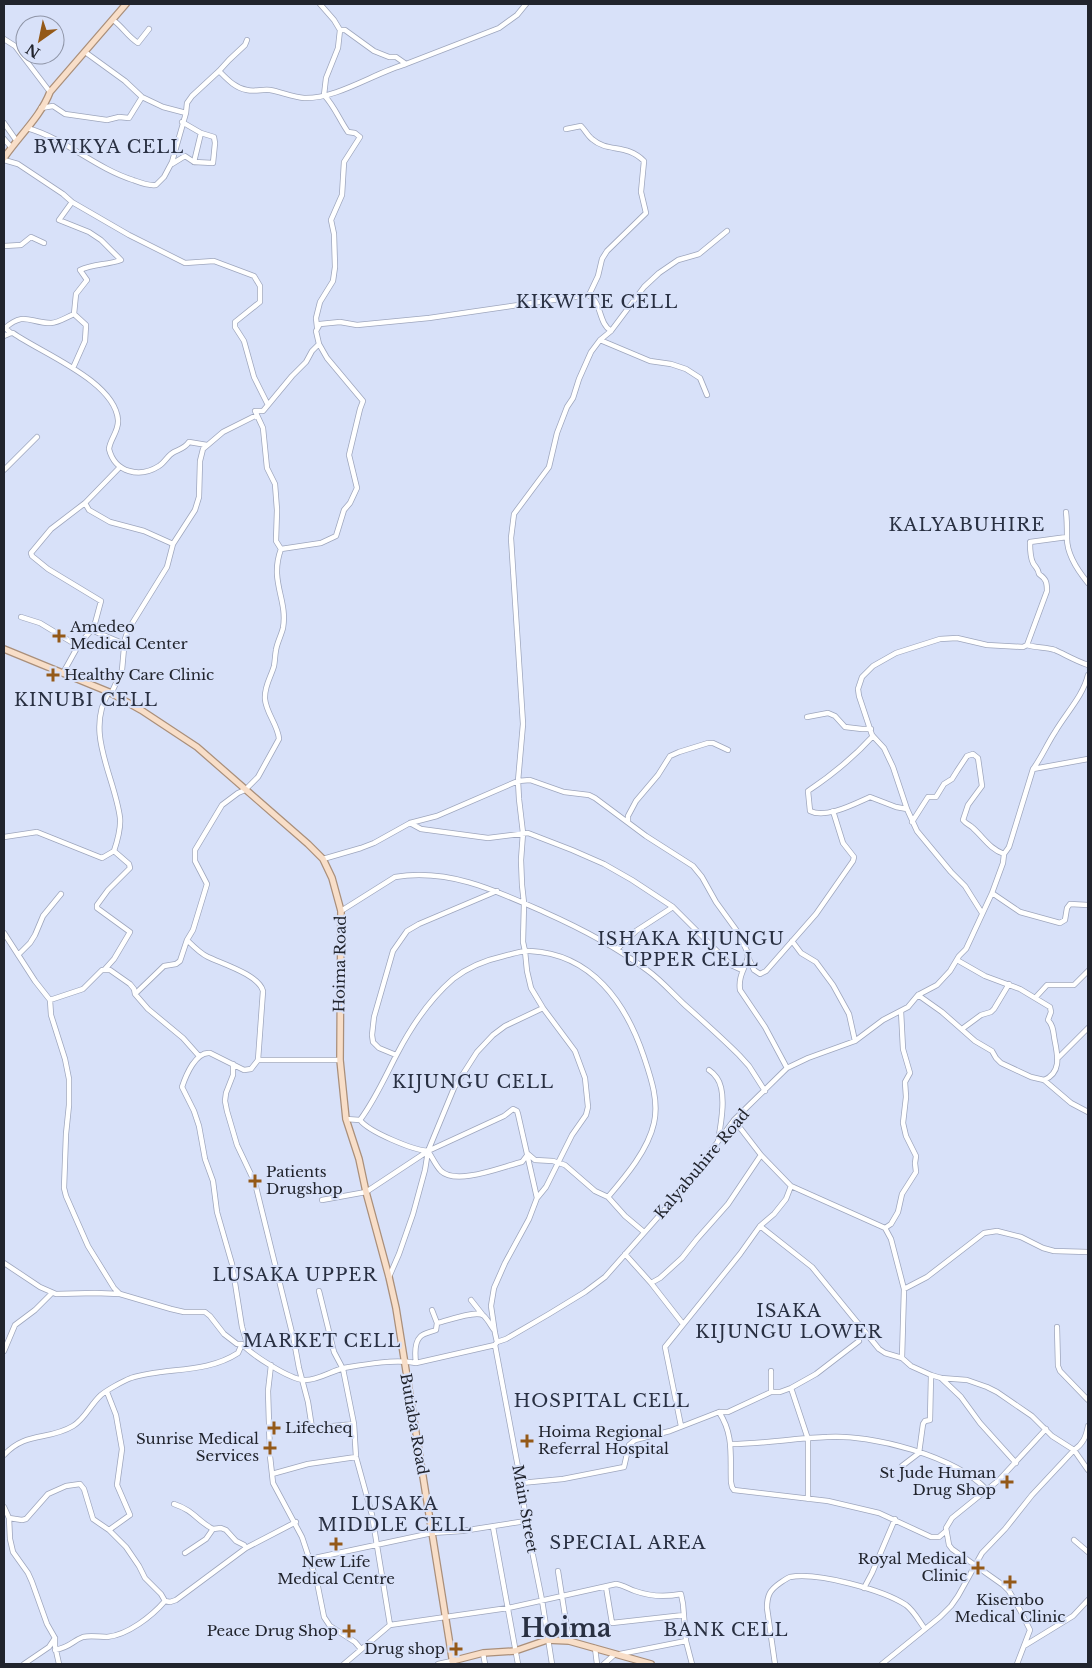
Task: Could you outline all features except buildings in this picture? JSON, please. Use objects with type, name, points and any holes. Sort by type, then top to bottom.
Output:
[{"type":"main road","points":[[4,159],[41,108],[50,92],[126,4]]},
{"type":"main road","name":"Hoima Road","points":[[4,649],[63,672],[110,693],[141,710],[197,747],[323,859],[332,878],[341,911],[340,1060],[346,1119],[359,1159],[389,1277],[403,1361]]},
{"type":"main road","name":"Butiaba Road","points":[[403,1361],[452,1663]]},
{"type":"main road","points":[[452,1663],[483,1653],[515,1651],[547,1640],[570,1641],[651,1664]]},
{"type":"street","points":[[281,549],[321,544],[336,536],[344,510],[350,503],[357,488],[349,455],[363,401],[327,358],[319,344],[316,336],[316,318],[320,302],[333,280],[335,267],[334,234],[330,220],[342,195],[344,162],[360,137],[348,132],[338,118],[334,106],[324,95],[326,78],[338,48],[340,30],[320,4]]},
{"type":"street","points":[[219,72],[232,83],[248,91],[262,89],[302,98],[324,95],[348,88],[392,68],[499,28],[517,15],[526,4]]},
{"type":"street","points":[[113,20],[121,25],[128,36],[138,43],[149,29]]},
{"type":"street","points":[[340,30],[345,30],[374,51],[389,57],[396,57],[406,64]]},
{"type":"street","points":[[4,38],[15,46],[50,92]]},
{"type":"street","points":[[27,128],[48,136],[112,173],[145,184],[156,185],[164,177],[172,164],[186,113],[185,107],[192,96],[219,72],[245,45],[247,40]]},
{"type":"street","points":[[85,52],[125,81],[142,97],[163,108],[186,113]]},
{"type":"street","points":[[41,108],[53,106],[65,114],[107,120],[119,117],[129,118],[142,97]]},
{"type":"street","points":[[172,164],[184,156],[194,162],[213,162],[214,137],[201,133],[182,122]]},
{"type":"street","points":[[4,123],[16,140]]},
{"type":"street","points":[[566,129],[582,126],[592,139],[607,147],[626,150],[636,154],[644,161],[640,192],[646,213],[607,251],[602,259],[598,276],[589,296]]},
{"type":"street","points":[[194,162],[201,133]]},
{"type":"street","points":[[4,138],[11,147]]},
{"type":"street","points":[[4,159],[18,164],[72,202],[133,237],[185,263],[214,261],[254,276],[260,286],[260,302],[234,324],[236,330],[243,337],[254,377],[268,405]]},
{"type":"street","points":[[72,202],[59,220],[89,232],[101,240],[121,260],[107,265],[90,265],[80,270],[87,280],[76,294],[74,314]]},
{"type":"street","points":[[494,1331],[491,1306],[494,1288],[504,1263],[529,1219],[537,1198],[546,1187],[572,1135],[586,1115],[588,1108],[582,1068],[575,1051],[543,1008],[531,988],[523,942],[524,903],[521,860],[523,833],[518,799],[518,781],[524,724],[511,538],[514,514],[549,467],[557,433],[573,398],[579,379],[600,340],[611,330],[644,287],[659,273],[678,260],[699,254],[727,231]]},
{"type":"street","points":[[4,246],[21,245],[31,237],[44,243]]},
{"type":"street","points":[[317,329],[320,324],[330,322],[357,325],[429,318],[589,296],[594,298],[606,328],[611,330]]},
{"type":"street","points":[[74,314],[52,323],[15,319],[5,328],[73,368],[102,390],[116,412],[118,426],[109,449],[115,462],[120,467],[135,472],[148,471],[161,465],[173,453],[179,451],[189,442],[206,445]]},
{"type":"street","points":[[73,368],[86,336],[86,326],[74,314]]},
{"type":"street","points":[[4,336],[11,333]]},
{"type":"street","points":[[600,340],[650,361],[671,364],[686,369],[700,378],[708,395]]},
{"type":"street","points":[[256,411],[263,411],[306,362],[312,351],[319,344]]},
{"type":"street","points":[[256,411],[263,428],[268,468],[274,484],[278,510],[276,541],[281,549]]},
{"type":"street","points":[[114,852],[120,820],[112,780],[105,767],[100,735],[102,705],[122,670],[124,648],[127,645],[125,638],[128,630],[167,567],[173,544],[198,504],[200,460],[203,449],[223,432],[256,415],[256,411]]},
{"type":"street","points":[[4,470],[37,437]]},
{"type":"street","points":[[63,672],[78,646],[94,627],[102,601],[48,569],[31,555],[51,529],[85,502],[120,467]]},
{"type":"street","points":[[85,502],[89,510],[110,522],[144,531],[173,544]]},
{"type":"street","points":[[1066,512],[1066,537],[1075,564],[1088,583]]},
{"type":"street","points":[[1027,645],[1047,592],[1047,584],[1044,577],[1039,574],[1034,564],[1030,542],[1066,537]]},
{"type":"street","points":[[135,994],[164,966],[178,963],[182,957],[187,940],[193,930],[207,884],[195,861],[195,850],[222,805],[238,792],[245,790],[258,777],[279,738],[265,696],[283,627],[282,604],[276,573],[281,549]]},
{"type":"street","points":[[22,616],[40,623],[78,646]]},
{"type":"street","points":[[94,627],[96,632],[127,645]]},
{"type":"street","points":[[982,913],[966,886],[928,846],[912,822],[893,767],[884,748],[873,736],[859,696],[860,682],[866,672],[896,653],[926,642],[948,637],[987,645],[1023,647],[1027,645],[1056,651],[1088,665]]},
{"type":"street","name":"Kalyabuhire Road","points":[[302,1380],[343,1369],[403,1361],[416,1362],[496,1343],[526,1328],[585,1292],[604,1277],[625,1254],[681,1191],[734,1120],[786,1068],[855,1041],[883,1020],[908,1007],[918,995],[937,985],[966,949],[992,893],[1003,863],[1004,854],[1009,847],[1033,769],[1058,727],[1074,706],[1088,675]]},
{"type":"street","points":[[807,717],[828,713],[835,716],[845,727],[871,729]]},
{"type":"street","points":[[873,736],[852,759],[808,791],[811,812],[829,814],[870,797],[907,809]]},
{"type":"street","points":[[628,818],[636,801],[658,775],[670,756],[708,743],[713,743],[728,750]]},
{"type":"street","points":[[912,822],[928,796],[936,797],[944,784],[952,779],[967,756],[974,754],[978,758],[982,784],[968,805],[963,820],[995,851],[1004,854]]},
{"type":"street","points":[[1033,769],[1088,760]]},
{"type":"street","points":[[323,859],[374,843],[410,823],[437,816],[518,781],[530,780],[570,793],[589,795],[601,801],[621,816],[628,818],[646,836],[697,869],[716,902],[740,937],[754,970],[763,974],[826,902],[854,859],[843,843],[833,811]]},
{"type":"street","points":[[410,823],[421,829],[488,838],[523,833],[546,839],[604,864],[673,907],[732,965],[742,970]]},
{"type":"street","points":[[4,837],[37,832],[102,858],[114,852]]},
{"type":"street","points":[[50,1000],[82,989],[114,959],[127,939],[130,932],[97,908],[97,905],[108,890],[130,868],[129,864],[114,852]]},
{"type":"street","points":[[341,911],[395,877],[438,876],[476,883],[497,891],[587,932],[617,949],[648,971],[739,1055],[749,1066],[765,1091]]},
{"type":"street","points":[[396,1055],[379,1048],[373,1042],[372,1035],[374,1017],[393,951],[407,932],[420,924],[497,891]]},
{"type":"street","points":[[992,893],[1020,912],[1060,923],[1065,920],[1070,904],[1088,905]]},
{"type":"street","points":[[18,955],[30,943],[43,916],[61,894]]},
{"type":"street","points":[[617,949],[636,931],[673,907]]},
{"type":"street","points":[[4,934],[50,1000],[51,1015],[64,1054],[68,1079],[69,1105],[64,1188],[88,1246],[114,1288],[120,1294]]},
{"type":"street","points":[[187,940],[207,956],[224,963],[262,986],[263,1009],[258,1060],[251,1070],[207,1052],[199,1056],[182,1087],[199,1126],[205,1159],[213,1181],[217,1212],[232,1264],[242,1328],[249,1352]]},
{"type":"street","points":[[792,941],[801,953],[816,962],[833,985],[849,1014],[855,1041]]},
{"type":"street","points":[[360,1120],[371,1106],[396,1055],[424,1011],[454,978],[484,962],[525,951],[561,956],[578,964],[595,976],[621,1008],[643,1052],[654,1091],[654,1124],[640,1152],[608,1197]]},
{"type":"street","points":[[748,957],[739,982],[740,990],[765,1027],[786,1068]]},
{"type":"street","points":[[957,960],[985,976],[1009,984],[1036,997],[1051,1008],[1048,1020],[1053,1026],[1058,1058],[1057,1066],[1051,1077],[1044,1080]]},
{"type":"street","points":[[105,969],[119,975],[130,984],[135,994],[162,1022],[183,1038],[199,1056]]},
{"type":"street","points":[[1036,997],[1047,985],[1074,985],[1088,971]]},
{"type":"street","points":[[962,1029],[981,1015],[991,1012],[1009,984]]},
{"type":"street","points":[[918,995],[992,1051],[996,1058],[1007,1066],[1031,1077],[1044,1080],[1071,1103],[1088,1112]]},
{"type":"street","points":[[389,1277],[399,1254],[426,1170],[428,1151],[441,1122],[447,1102],[477,1052],[488,1040],[505,1026],[543,1008]]},
{"type":"street","points":[[885,1228],[891,1224],[898,1212],[902,1194],[916,1172],[916,1156],[906,1136],[903,1123],[906,1097],[905,1082],[910,1073],[903,1049],[901,1011]]},
{"type":"street","points":[[1058,1058],[1088,1028]]},
{"type":"street","points":[[258,1060],[340,1060]]},
{"type":"street","points":[[233,1064],[233,1075],[225,1101],[227,1111],[236,1145],[255,1184],[308,1402],[312,1428],[354,1424]]},
{"type":"street","points":[[709,1070],[718,1079],[722,1094],[722,1116],[718,1142]]},
{"type":"street","points":[[322,1200],[366,1192],[428,1151],[504,1116],[513,1109],[518,1114],[537,1198]]},
{"type":"street","points":[[346,1119],[360,1120]]},
{"type":"street","points":[[360,1120],[364,1126],[379,1133],[418,1150],[428,1151],[442,1171],[453,1176],[496,1171],[522,1162],[528,1154]]},
{"type":"street","points":[[734,1120],[761,1155],[791,1186],[885,1228],[891,1239],[904,1289],[902,1358]]},
{"type":"street","points":[[528,1154],[535,1160],[558,1162],[565,1165],[595,1190],[608,1197],[625,1216],[644,1232]]},
{"type":"street","points":[[651,1283],[660,1278],[682,1258],[696,1239],[728,1204],[761,1155]]},
{"type":"street","points":[[681,1426],[664,1349],[760,1226],[774,1214],[786,1199],[791,1186]]},
{"type":"street","points":[[760,1226],[812,1267],[879,1349],[885,1353],[902,1358],[911,1366],[931,1375],[941,1378],[967,1380],[987,1387],[1016,1404],[1052,1436],[1074,1450],[1088,1470]]},
{"type":"street","points":[[904,1289],[927,1278],[984,1233],[990,1231],[1021,1237],[1043,1248],[1054,1251],[1088,1252]]},
{"type":"street","points":[[625,1254],[651,1283],[683,1324]]},
{"type":"street","points":[[4,1263],[52,1293],[64,1295],[120,1294],[171,1310],[205,1312],[224,1334],[238,1344],[242,1344],[249,1352],[270,1365],[302,1380]]},
{"type":"street","points":[[319,1291],[334,1352],[343,1369],[354,1424],[356,1457],[372,1515],[390,1625]]},
{"type":"street","points":[[4,1351],[15,1324],[35,1310],[52,1293]]},
{"type":"street","points":[[471,1300],[494,1331]]},
{"type":"street","points":[[416,1362],[415,1354],[418,1339],[420,1336],[436,1330],[437,1323],[432,1310]]},
{"type":"street","points":[[437,1323],[472,1313],[479,1313],[485,1317]]},
{"type":"street","points":[[1057,1327],[1058,1366],[1060,1371],[1088,1400]]},
{"type":"street","name":"Main Street","points":[[494,1331],[552,1664]]},
{"type":"street","points":[[521,1484],[563,1479],[624,1467],[629,1445],[635,1440],[670,1431],[719,1412],[728,1412],[771,1392],[780,1392],[791,1388],[816,1374],[858,1341]]},
{"type":"street","points":[[4,1455],[17,1443],[26,1439],[54,1434],[73,1426],[81,1420],[101,1395],[132,1378],[215,1364],[238,1353],[242,1344]]},
{"type":"street","points":[[270,1365],[268,1391],[270,1456],[273,1483],[296,1522],[310,1559],[324,1616],[330,1626],[355,1642],[361,1649]]},
{"type":"street","points":[[771,1371],[771,1392]]},
{"type":"street","points":[[902,1466],[920,1453],[924,1422],[930,1420],[931,1375]]},
{"type":"street","points":[[941,1378],[961,1397],[980,1423],[1016,1463]]},
{"type":"street","points":[[791,1388],[808,1439],[808,1499]]},
{"type":"street","points":[[107,1392],[116,1415],[122,1449],[117,1485],[130,1515],[109,1530]]},
{"type":"street","points":[[719,1412],[726,1422],[731,1444],[731,1482],[734,1490],[828,1501],[879,1513],[932,1537],[939,1537],[946,1531]]},
{"type":"street","points":[[882,1664],[951,1606],[982,1553],[1005,1529],[1032,1494],[1081,1445],[1088,1426]]},
{"type":"street","points":[[1017,1664],[1030,1630],[1020,1610],[1009,1591],[975,1564],[952,1549],[949,1545],[946,1531],[948,1523],[952,1518],[999,1480],[1046,1429]]},
{"type":"street","points":[[731,1444],[754,1444],[826,1437],[872,1439],[920,1453],[957,1468],[970,1474],[987,1490]]},
{"type":"street","points":[[272,1474],[308,1464],[356,1457]]},
{"type":"street","points":[[9,1518],[26,1519],[48,1494],[66,1486],[80,1484],[84,1488],[93,1519],[109,1530],[126,1547],[145,1579],[161,1594],[165,1601]]},
{"type":"street","points":[[174,1504],[191,1511],[208,1527],[213,1529],[224,1528],[236,1542],[244,1545],[246,1548]]},
{"type":"street","points":[[4,1507],[9,1518],[13,1552],[30,1577],[47,1624],[55,1638],[55,1650],[59,1664]]},
{"type":"street","points":[[864,1588],[895,1519]]},
{"type":"street","points":[[310,1559],[432,1533],[462,1531],[526,1521]]},
{"type":"street","points":[[165,1601],[176,1600],[246,1548],[296,1522]]},
{"type":"street","points":[[493,1527],[518,1664]]},
{"type":"street","points":[[185,1553],[206,1539],[213,1529]]},
{"type":"street","points":[[1074,1540],[1088,1552]]},
{"type":"street","points":[[558,1571],[570,1641]]},
{"type":"street","points":[[775,1664],[767,1608],[769,1593],[789,1577],[832,1580],[877,1591],[912,1610],[925,1629]]},
{"type":"street","points":[[344,1664],[390,1625],[508,1608],[616,1584],[653,1595],[681,1594],[686,1641],[692,1664]]},
{"type":"street","points":[[606,1587],[612,1624],[684,1616]]},
{"type":"street","points":[[1023,1647],[1073,1616],[1088,1600]]},
{"type":"street","points":[[55,1650],[66,1648],[82,1637],[108,1637],[126,1632],[159,1608],[165,1601]]},
{"type":"street","points":[[24,1664],[49,1647],[55,1638]]},
{"type":"street","points":[[604,1664],[618,1654],[686,1641]]},
{"type":"street","points":[[595,1648],[597,1664]]},
{"type":"street","points":[[483,1653],[485,1664]]},
{"type":"street","points":[[438,1664],[452,1663]]},
{"type":"place","name":"Amedeo Medical Center","points":[[59,636]]},
{"type":"place","name":"Healthy Care Clinic","points":[[53,675]]},
{"type":"place","name":"Patients Drugshop","points":[[255,1181]]},
{"type":"place","name":"Lifecheq","points":[[274,1428]]},
{"type":"place","name":"Hoima Regional Referral Hospital","points":[[527,1441]]},
{"type":"place","name":"Sunrise Medical Services","points":[[270,1448]]},
{"type":"place","name":"St Jude Human Drug Shop","points":[[1007,1482]]},
{"type":"place","name":"New Life Medical Centre","points":[[336,1544]]},
{"type":"place","name":"Royal Medical Clinic","points":[[978,1568]]},
{"type":"place","name":"Kisembo Medical Clinic","points":[[1010,1582]]},
{"type":"place","name":"Peace Drug Shop","points":[[349,1631]]},
{"type":"place","name":"Drug shop","points":[[456,1649]]},
{"type":"district","name":"BWIKYA CELL","points":[[109,147]]},
{"type":"district","name":"KIKWITE CELL","points":[[597,302]]},
{"type":"district","name":"KALYABUHIRE","points":[[967,525]]},
{"type":"district","name":"KINUBI CELL","points":[[86,700]]},
{"type":"district","name":"ISHAKA KIJUNGU UPPER CELL","points":[[691,950]]},
{"type":"district","name":"KIJUNGU CELL","points":[[473,1082]]},
{"type":"district","name":"LUSAKA UPPER","points":[[295,1275]]},
{"type":"district","name":"ISAKA KIJUNGU LOWER","points":[[789,1321]]},
{"type":"district","name":"MARKET CELL","points":[[322,1341]]},
{"type":"district","name":"HOSPITAL CELL","points":[[602,1401]]},
{"type":"district","name":"LUSAKA MIDDLE CELL","points":[[395,1514]]},
{"type":"district","name":"SPECIAL AREA","points":[[628,1543]]},
{"type":"district","name":"Hoima","points":[[566,1628]]},
{"type":"district","name":"BANK CELL","points":[[726,1630]]}]
